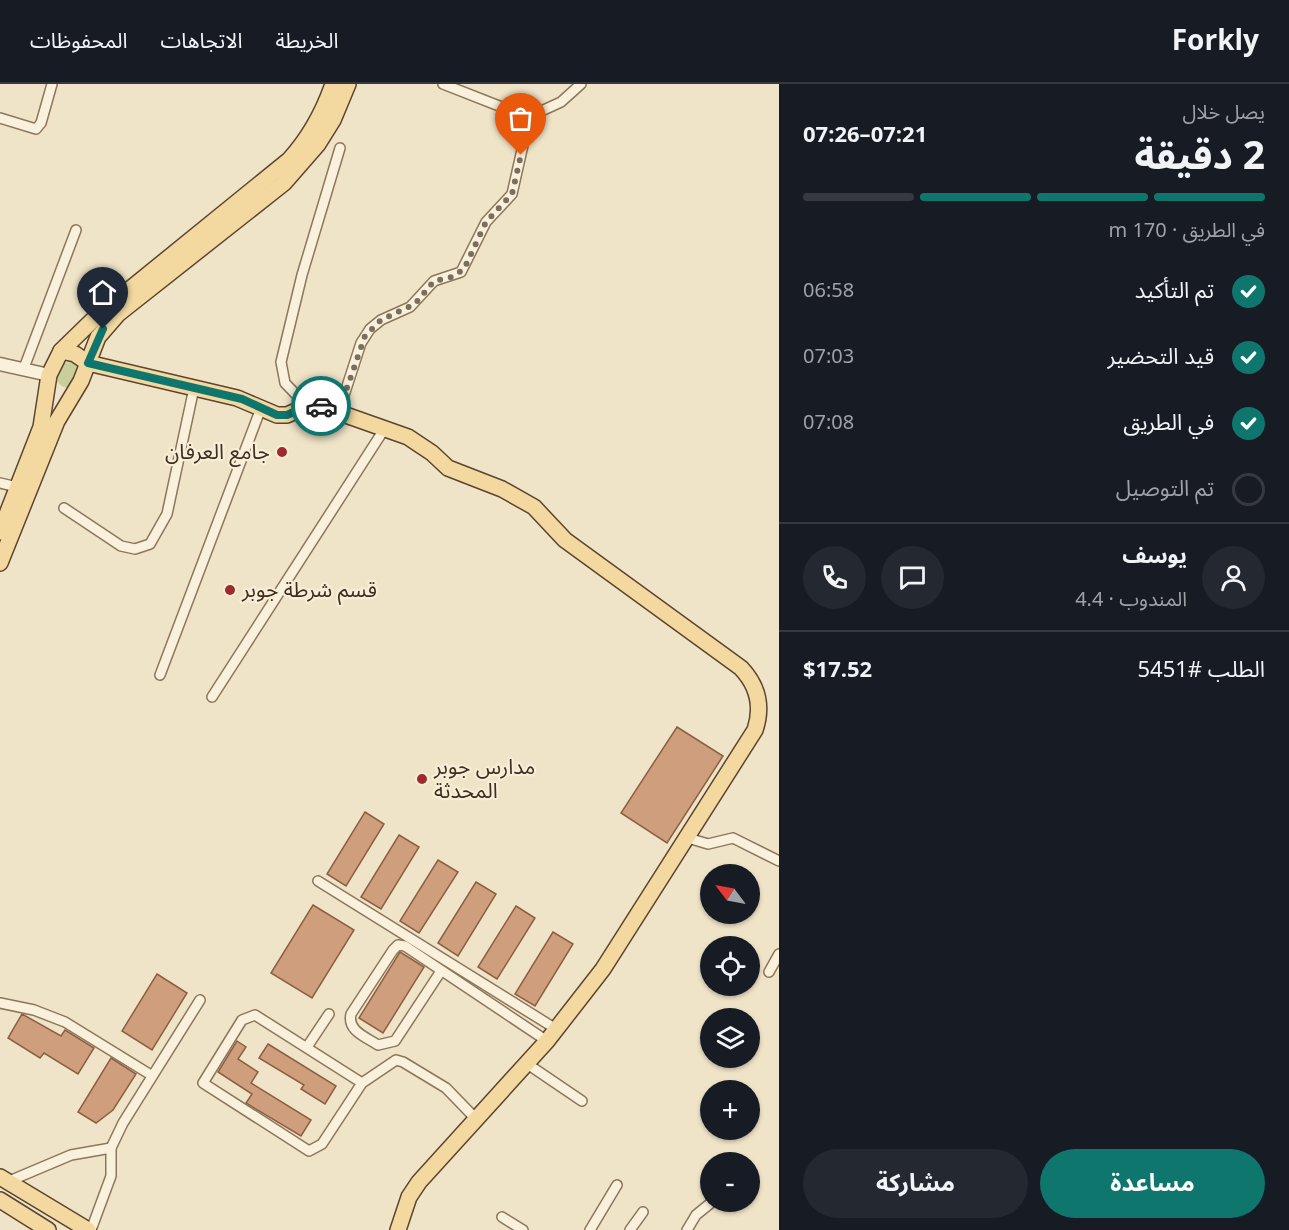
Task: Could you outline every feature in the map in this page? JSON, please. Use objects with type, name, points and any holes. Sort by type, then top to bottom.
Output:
[{"type":"main road","points":[[0,532],[41,427],[49,379],[61,351],[98,315],[289,160],[317,122],[333,84]]},
{"type":"main road","points":[[0,563],[57,421],[81,381],[98,337],[111,321],[284,183],[300,166],[333,120],[348,84]]},
{"type":"main road","points":[[61,351],[75,354],[88,363],[242,399],[282,415],[307,406],[339,411],[414,441],[448,468],[502,489],[534,507],[565,540],[748,676],[754,685],[760,707],[755,730],[623,940],[552,1035],[419,1182],[409,1197],[398,1230]]},
{"type":"main road","points":[[49,379],[58,393],[71,397]]},
{"type":"main road","points":[[4,1179],[89,1230]]},
{"type":"main road","points":[[0,1200],[48,1230]]},
{"type":"street","points":[[0,118],[36,129],[41,123],[51,84]]},
{"type":"street","points":[[443,84],[517,114],[524,119]]},
{"type":"street","points":[[524,119],[561,102],[581,84]]},
{"type":"street","points":[[339,411],[361,343],[370,330],[381,320],[410,308],[434,281],[461,272],[486,222],[510,198],[525,138],[524,119]]},
{"type":"street","points":[[307,406],[287,387],[282,376],[281,362],[314,232],[340,148]]},
{"type":"street","points":[[24,369],[76,230]]},
{"type":"street","points":[[0,364],[24,369],[49,379]]},
{"type":"street","points":[[64,508],[121,546],[135,549],[150,544],[167,514],[194,388]]},
{"type":"street","points":[[160,675],[261,408]]},
{"type":"street","points":[[212,697],[385,428]]},
{"type":"street","points":[[0,483],[17,487]]},
{"type":"street","points":[[688,838],[708,844],[734,838],[779,861]]},
{"type":"street","points":[[318,880],[552,1035]]},
{"type":"street","points":[[441,971],[395,1041],[378,1045],[352,1028],[349,1022],[351,1014],[398,945],[405,946],[441,971],[552,1035]]},
{"type":"street","points":[[769,972],[779,954]]},
{"type":"street","points":[[89,1230],[111,1176],[111,1148],[151,1075],[200,1000]]},
{"type":"street","points":[[0,1003],[34,1010],[65,1022],[151,1075]]},
{"type":"street","points":[[307,1047],[329,1014]]},
{"type":"street","points":[[362,1083],[262,1018],[248,1016],[242,1020],[203,1083],[309,1151],[315,1150],[322,1144],[362,1083],[396,1060],[446,1088],[476,1119]]},
{"type":"street","points":[[526,1063],[582,1101]]},
{"type":"street","points":[[4,1179],[72,1155],[111,1148]]},
{"type":"street","points":[[590,1230],[618,1185]]},
{"type":"street","points":[[630,1230],[642,1212]]},
{"type":"street","points":[[687,1230],[700,1212]]},
{"type":"street","points":[[502,1217],[523,1230]]},
{"type":"green space","points":[[72,362],[79,367],[71,388],[59,384],[55,377],[63,363]]},
{"type":"building","points":[[677,727],[723,756],[667,843],[621,813]]},
{"type":"building","points":[[365,812],[384,824],[346,886],[327,874]]},
{"type":"building","points":[[399,835],[419,847],[381,909],[361,897]]},
{"type":"building","points":[[438,860],[458,872],[419,933],[400,921]]},
{"type":"building","points":[[476,882],[496,894],[458,956],[438,943]]},
{"type":"building","points":[[313,905],[354,930],[312,998],[271,973]]},
{"type":"building","points":[[516,906],[535,918],[497,979],[478,967]]},
{"type":"building","points":[[553,932],[573,944],[535,1006],[515,994]]},
{"type":"building","points":[[400,952],[424,967],[383,1033],[359,1018]]},
{"type":"building","points":[[157,974],[187,993],[152,1050],[122,1031]]},
{"type":"building","points":[[22,1014],[61,1036],[65,1030],[94,1048],[78,1074],[44,1053],[40,1058],[8,1038]]},
{"type":"building","points":[[237,1041],[246,1047],[238,1059],[258,1072],[251,1083],[311,1120],[301,1136],[246,1103],[252,1094],[218,1072]]},
{"type":"building","points":[[268,1044],[336,1086],[325,1104],[301,1089],[304,1085],[259,1058]]},
{"type":"building","points":[[111,1058],[136,1074],[113,1110],[96,1123],[78,1112]]},
{"type":"way so far","points":[[321,406],[339,411],[361,343],[376,324],[387,316],[410,308],[434,281],[452,277],[464,269],[486,222],[512,194],[521,155]]},
{"type":"place","name":"جامع العرفان","points":[[282,452]]},
{"type":"place","name":"قسم شرطة جوبر","points":[[230,590]]},
{"type":"place","name":"مدارس جوبر المحدثة","points":[[422,779]]},
{"type":"route","points":[[103,329],[88,363],[242,399],[277,415],[287,415],[307,406],[321,406]]}]
